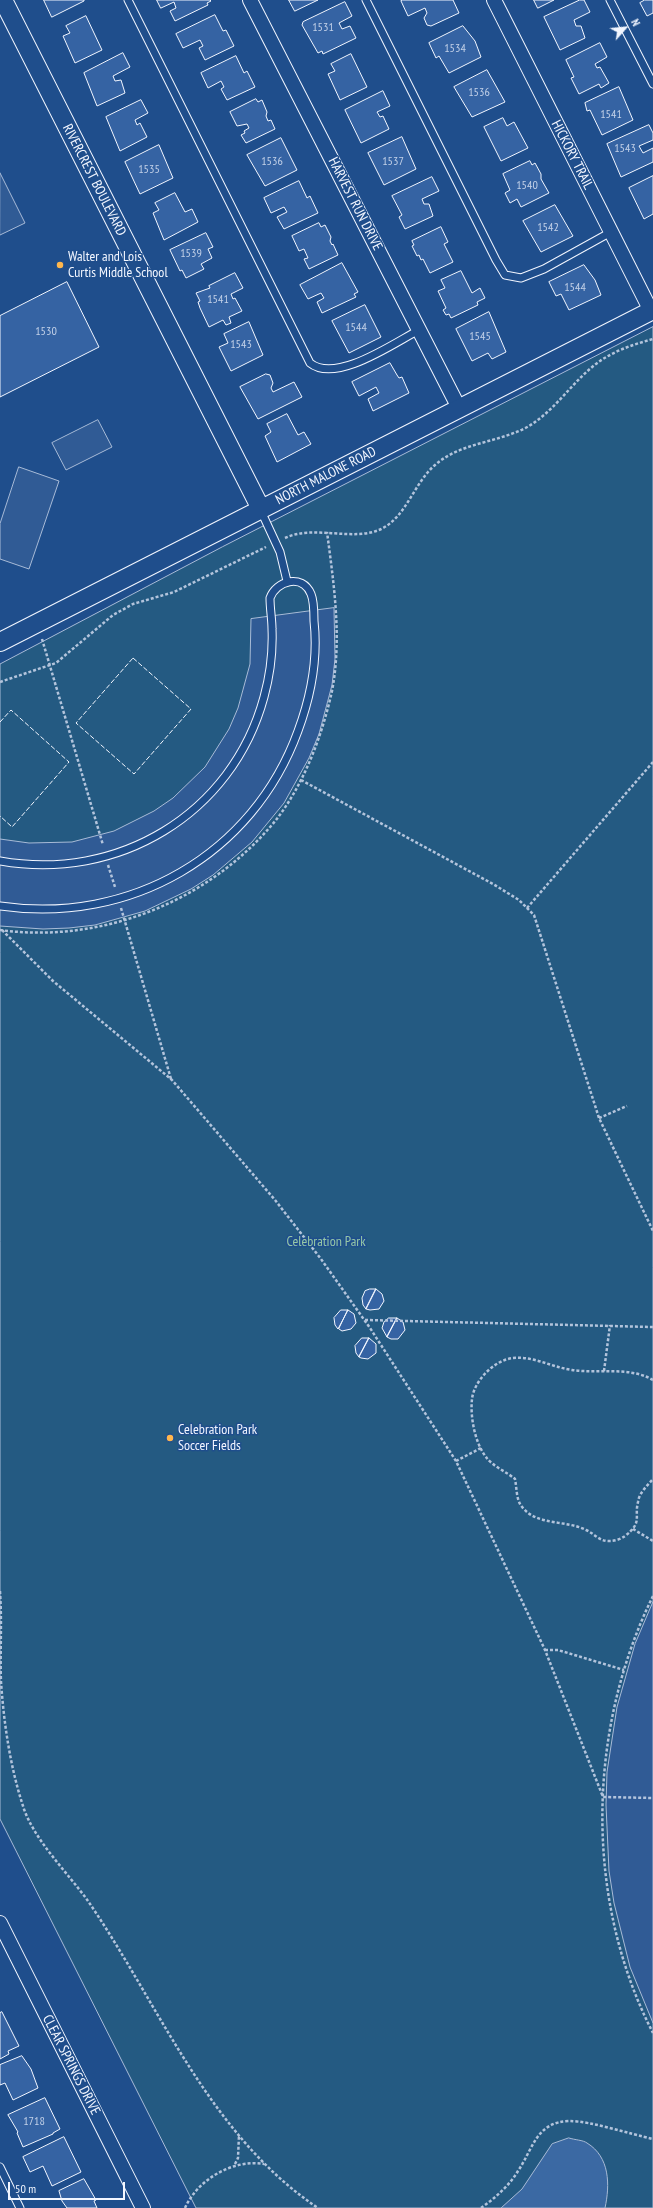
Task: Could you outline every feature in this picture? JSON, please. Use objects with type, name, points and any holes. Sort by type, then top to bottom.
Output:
[{"type":"street","name":"RIVERCREST BOULEVARD","points":[[3,0],[260,509]]},
{"type":"street","name":"HARVEST RUN DRIVE","points":[[250,0],[459,408]]},
{"type":"street","name":"HICKORY TRAIL","points":[[494,0],[652,310]]},
{"type":"street","name":"NORTH MALONE ROAD","points":[[0,642],[652,310]]},
{"type":"street","name":"CLEAR SPRINGS DRIVE","points":[[0,1923],[143,2208]]},
{"type":"lane","points":[[128,0],[310,363],[315,367],[327,370],[342,367],[364,360],[419,330]]},
{"type":"lane","points":[[366,0],[496,260],[506,275],[522,278],[544,269],[611,232]]},
{"type":"lane","points":[[610,0],[653,84]]},
{"type":"lane","points":[[260,509],[276,542],[287,582]]},
{"type":"lane","points":[[0,861],[39,866],[62,865],[108,856],[151,839],[177,822],[207,797],[236,761],[257,720],[269,675],[272,652],[270,598],[277,586],[287,582],[302,584],[311,594],[315,649],[309,697],[302,720],[284,764],[258,805],[243,823],[207,855],[187,869],[142,892],[94,905],[68,909],[43,910],[0,906]]},
{"type":"lane","points":[[0,2167],[20,2208]]},
{"type":"path","points":[[0,682],[56,663],[113,615],[133,604],[174,592],[288,536],[327,532],[367,532],[383,528],[397,517],[434,466],[449,454],[503,437],[529,426],[550,409],[600,361],[619,350],[653,339]]},
{"type":"path","points":[[1,930],[18,932],[64,932],[124,921],[159,909],[194,891],[235,860],[276,819],[301,780],[322,729],[332,691],[336,661],[336,609],[327,532]]},
{"type":"path","points":[[527,908],[653,762]]},
{"type":"path","points":[[301,780],[493,884],[519,900],[534,915],[599,1118],[653,1231]]},
{"type":"path","points":[[1,930],[53,981],[172,1080],[275,1200],[321,1259],[365,1320],[456,1461],[545,1650],[603,1797]]},
{"type":"path","points":[[599,1118],[627,1106]]},
{"type":"path","points":[[365,1320],[653,1327]]},
{"type":"path","points":[[604,1371],[610,1325]]},
{"type":"path","points":[[653,1380],[616,1371],[572,1370],[528,1358],[511,1358],[494,1366],[478,1383],[472,1399],[474,1424],[481,1448],[486,1458],[515,1479],[518,1501],[524,1509],[536,1517],[586,1530],[597,1538],[610,1541],[623,1538],[633,1529],[638,1516],[637,1503],[639,1497],[653,1479]]},
{"type":"path","points":[[456,1461],[481,1448]]},
{"type":"path","points":[[633,1529],[653,1540]]},
{"type":"path","points":[[0,1591],[1,1680],[5,1726],[13,1770],[27,1815],[42,1840],[87,1900],[169,2035],[206,2092],[239,2135],[264,2164],[296,2194],[318,2208]]},
{"type":"path","points":[[653,1596],[634,1639],[624,1670],[609,1735],[603,1797],[603,1842],[610,1902],[626,1967],[653,2033]]},
{"type":"path","points":[[545,1650],[558,1650],[624,1670]]},
{"type":"path","points":[[603,1797],[653,1798]]},
{"type":"path","points":[[482,2208],[506,2187],[519,2171],[534,2142],[544,2130],[554,2123],[570,2121],[653,2139]]},
{"type":"path","points":[[235,2164],[238,2158],[239,2135]]},
{"type":"path","points":[[184,2208],[202,2185],[235,2164],[248,2162],[264,2164]]},
{"type":"green space","name":"Celebration Park","points":[[653,327],[653,2208],[196,2208],[0,1819],[0,664],[222,547]]},
{"type":"shaded area","points":[[0,173],[25,223],[0,235]]},
{"type":"shaded area","points":[[98,420],[112,447],[66,470],[52,443]]},
{"type":"shaded area","points":[[19,467],[59,481],[29,569],[0,559],[0,524]]},
{"type":"shaded area","points":[[334,608],[335,659],[332,685],[319,734],[309,758],[284,803],[252,842],[213,875],[191,889],[145,911],[95,925],[69,928],[43,929],[0,926],[0,839],[29,843],[72,842],[114,831],[154,811],[173,798],[205,767],[229,729],[238,708],[250,664],[251,619]]},
{"type":"shaded area","points":[[653,1602],[653,2023],[630,1967],[614,1903],[609,1871],[606,1805],[607,1772],[617,1707],[635,1644]]},
{"type":"shaded area","points":[[569,2138],[585,2142],[595,2149],[600,2156],[604,2164],[608,2181],[605,2208],[501,2208],[522,2189],[552,2144]]},
{"type":"building","points":[[44,0],[84,0],[84,1],[52,17]]},
{"type":"building","points":[[157,0],[211,1],[207,3],[208,5],[175,21],[170,11],[176,8],[174,2],[161,8]]},
{"type":"building","points":[[289,0],[318,0],[295,11]]},
{"type":"building","points":[[453,0],[459,13],[431,26],[427,25],[424,18],[427,13],[425,8],[408,16],[401,1]]},
{"type":"building","points":[[534,0],[554,0],[538,8]]},
{"type":"building","points":[[580,0],[584,0],[590,12],[574,20],[576,26],[581,26],[585,38],[560,50],[544,17]]},
{"type":"building","points":[[645,0],[653,0],[653,13],[647,16],[640,3]]},
{"type":"building","points":[[345,2],[352,16],[339,23],[342,29],[350,26],[356,38],[323,54],[322,51],[318,53],[302,25],[303,22]]},
{"type":"building","points":[[215,15],[223,31],[226,30],[234,46],[205,60],[199,48],[203,46],[200,40],[183,48],[176,34]]},
{"type":"building","points":[[86,16],[102,50],[75,63],[63,36],[70,33],[66,26]]},
{"type":"building","points":[[463,26],[475,41],[481,57],[449,73],[439,56],[436,58],[429,43]]},
{"type":"building","points":[[600,43],[607,57],[595,64],[597,68],[600,67],[609,83],[601,88],[599,84],[579,94],[571,78],[574,77],[566,60]]},
{"type":"building","points":[[123,53],[130,67],[113,76],[115,81],[121,80],[125,93],[97,106],[84,73]]},
{"type":"building","points":[[351,54],[367,87],[340,100],[328,74],[335,71],[331,64]]},
{"type":"building","points":[[236,56],[244,73],[247,71],[255,87],[227,100],[221,89],[224,87],[221,81],[208,88],[201,73]]},
{"type":"building","points":[[487,70],[505,102],[472,117],[454,87]]},
{"type":"building","points":[[619,87],[633,120],[602,135],[590,110],[587,111],[585,103]]},
{"type":"building","points":[[383,91],[390,106],[377,112],[380,117],[383,116],[389,129],[361,143],[345,110]]},
{"type":"building","points":[[256,99],[258,102],[262,100],[267,112],[266,116],[268,121],[271,120],[275,129],[246,143],[241,135],[249,128],[247,124],[237,126],[230,112]]},
{"type":"building","points":[[141,100],[148,113],[135,120],[137,125],[140,123],[147,137],[120,151],[106,117]]},
{"type":"building","points":[[503,118],[507,126],[514,122],[528,148],[501,161],[484,127]]},
{"type":"building","points":[[649,125],[653,133],[653,140],[639,146],[643,153],[653,148],[653,162],[621,177],[607,144]]},
{"type":"building","points":[[402,137],[416,169],[384,185],[368,153]]},
{"type":"building","points":[[281,138],[297,170],[265,186],[247,155]]},
{"type":"building","points":[[159,145],[173,178],[140,194],[125,162]]},
{"type":"building","points":[[530,161],[532,165],[535,163],[541,174],[541,179],[549,193],[521,207],[517,199],[510,203],[505,193],[510,190],[503,174]]},
{"type":"building","points":[[653,176],[653,214],[644,219],[629,188]]},
{"type":"building","points":[[432,177],[439,191],[422,199],[424,204],[429,204],[433,216],[405,229],[399,217],[402,215],[392,196]]},
{"type":"building","points":[[299,181],[307,198],[310,196],[318,213],[284,229],[277,217],[287,212],[284,207],[271,213],[264,198]]},
{"type":"building","points":[[175,193],[185,212],[192,209],[198,222],[164,240],[153,213],[159,210],[155,203]]},
{"type":"building","points":[[555,205],[573,236],[541,252],[523,221]]},
{"type":"building","points":[[319,223],[321,227],[325,225],[331,237],[330,241],[338,255],[309,269],[304,259],[308,258],[304,249],[299,251],[292,236]]},
{"type":"building","points":[[441,227],[448,242],[444,244],[453,262],[430,273],[423,259],[421,260],[419,255],[417,256],[412,246],[414,245],[412,241]]},
{"type":"building","points":[[206,233],[213,247],[208,249],[212,258],[201,264],[204,269],[186,278],[182,270],[180,271],[170,250]]},
{"type":"building","points":[[342,263],[358,292],[354,294],[356,297],[322,313],[317,302],[324,298],[321,293],[308,299],[300,285]]},
{"type":"building","points":[[584,265],[595,280],[601,295],[569,310],[561,294],[556,296],[549,282]]},
{"type":"building","points":[[461,271],[472,293],[480,288],[485,298],[477,302],[478,305],[451,318],[449,314],[446,315],[443,310],[446,308],[438,291],[445,288],[441,280]]},
{"type":"building","points":[[235,273],[243,288],[231,294],[242,311],[229,317],[231,323],[226,325],[223,320],[209,327],[200,308],[198,302],[200,301],[196,293],[210,288],[209,286]]},
{"type":"building","points":[[67,282],[99,347],[0,397],[0,316]]},
{"type":"building","points":[[365,305],[381,337],[349,353],[332,321]]},
{"type":"building","points":[[489,312],[506,352],[492,359],[488,353],[472,361],[456,329]]},
{"type":"building","points":[[249,322],[263,355],[231,371],[219,347],[228,343],[224,334]]},
{"type":"building","points":[[390,363],[399,378],[402,377],[409,393],[373,411],[368,399],[379,393],[376,387],[359,396],[352,382]]},
{"type":"building","points":[[266,374],[270,375],[273,383],[271,388],[273,392],[294,382],[302,397],[258,419],[240,387]]},
{"type":"building","points":[[287,414],[298,435],[304,432],[311,444],[277,462],[265,436],[271,432],[267,424]]},
{"type":"building","points":[[376,1289],[366,1309],[363,1305],[362,1298],[365,1291]]},
{"type":"building","points":[[376,1289],[382,1294],[384,1301],[379,1309],[366,1309]]},
{"type":"building","points":[[341,1310],[348,1310],[338,1329],[335,1325],[334,1318]]},
{"type":"building","points":[[348,1310],[354,1314],[356,1323],[351,1329],[342,1331],[339,1329]]},
{"type":"building","points":[[389,1318],[397,1318],[387,1337],[382,1328],[384,1322]]},
{"type":"building","points":[[397,1318],[403,1322],[405,1330],[398,1339],[391,1339],[387,1337]]},
{"type":"building","points":[[362,1338],[369,1338],[359,1357],[356,1353],[355,1346]]},
{"type":"building","points":[[369,1338],[376,1344],[376,1353],[368,1359],[361,1358],[359,1357]]},
{"type":"building","points":[[2,2012],[19,2046],[8,2051],[9,2054],[0,2059],[0,2013]]},
{"type":"building","points":[[22,2056],[31,2069],[38,2088],[13,2100],[5,2083],[0,2085],[0,2065]]},
{"type":"building","points":[[45,2098],[60,2129],[53,2134],[23,2147],[17,2133],[18,2132],[8,2115]]},
{"type":"building","points":[[64,2137],[81,2172],[52,2186],[43,2166],[30,2172],[23,2157]]},
{"type":"building","points":[[84,2179],[96,2200],[94,2201],[97,2208],[67,2208],[62,2201],[59,2191]]},
{"type":"fence","points":[[133,658],[191,709],[134,774],[76,723],[133,658]]},
{"type":"fence","points":[[0,722],[11,710],[69,762],[12,827],[0,816]]},
{"type":"place","name":"Walter and Lois Curtis Middle School","points":[[60,265]]},
{"type":"place","name":"Celebration Park Soccer Fields","points":[[170,1438]]}]
